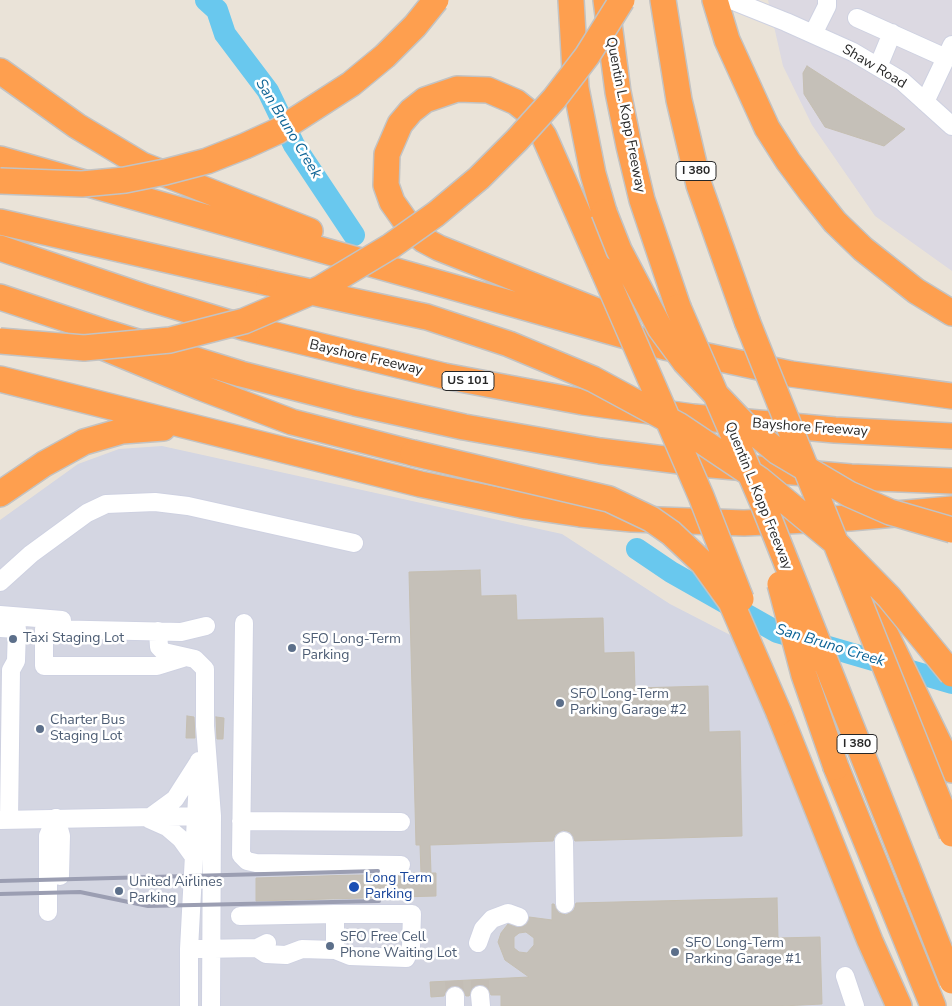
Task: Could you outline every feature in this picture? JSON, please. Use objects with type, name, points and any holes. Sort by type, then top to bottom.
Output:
[{"type":"highway","points":[[0,181],[82,184],[125,180],[207,161],[245,146],[278,131],[352,84],[385,56],[415,26],[436,0]]},
{"type":"highway","points":[[571,0],[576,88],[593,174],[618,250],[660,328],[714,394],[743,423],[778,452],[849,494],[890,512],[952,530]]},
{"type":"highway","name":"Quentin L. Kopp Freeway","points":[[606,0],[618,92],[633,164],[642,200],[678,307],[764,506],[952,981]]},
{"type":"highway","points":[[0,341],[84,348],[170,340],[244,321],[321,288],[369,260],[414,230],[491,166],[517,140],[571,77],[622,0]]},
{"type":"highway","points":[[715,0],[727,40],[767,128],[788,161],[823,207],[863,249],[890,272],[952,313]]},
{"type":"highway","name":"I 380","points":[[664,8],[679,100],[699,185],[747,321],[952,834]]},
{"type":"highway","points":[[0,71],[76,126],[142,165],[328,238],[379,265]]},
{"type":"highway","points":[[779,713],[714,529],[603,270],[544,136],[526,110],[516,102],[488,90],[457,89],[425,100],[411,111],[400,124],[387,154],[386,185],[400,216],[424,240],[455,255],[651,331],[732,355],[834,380]]},
{"type":"highway","points":[[0,159],[666,346],[746,365],[834,380],[952,396]]},
{"type":"highway","points":[[0,222],[427,317],[510,344],[593,379],[678,425],[760,480],[835,542],[889,597],[952,674]]},
{"type":"highway","name":"Bayshore Freeway","points":[[0,248],[138,295],[246,328],[359,357],[472,382],[574,400],[693,417],[826,430],[952,436]]},
{"type":"highway","points":[[0,298],[120,356],[252,407],[330,433],[609,499],[651,519],[671,533],[703,563],[731,602],[779,713],[870,942],[899,1006]]},
{"type":"highway","points":[[0,298],[241,374],[355,403],[464,427],[591,449],[712,465],[878,479],[952,481]]},
{"type":"highway","points":[[0,379],[473,496],[588,515],[744,523],[850,518],[952,509]]},
{"type":"highway","points":[[783,408],[886,635],[948,762]]},
{"type":"highway","points":[[0,494],[65,451],[84,442],[122,431],[158,428],[178,429],[265,446]]},
{"type":"highway","points":[[764,506],[766,533],[804,675],[836,767],[933,1006]]},
{"type":"street","name":"Shaw Road","points":[[731,0],[853,52],[902,81],[952,126]]},
{"type":"street","points":[[813,34],[825,1]]},
{"type":"street","points":[[858,18],[892,33],[949,51],[925,102]]},
{"type":"street","points":[[878,67],[892,33]]},
{"type":"street","points":[[0,582],[31,554],[87,513],[106,504],[155,502],[188,506],[354,543]]},
{"type":"street","points":[[184,658],[157,666],[44,666],[44,630],[181,632],[206,626],[181,622],[45,619],[6,625],[16,661],[11,670],[5,758],[5,820],[204,816]]},
{"type":"street","points":[[244,623],[241,855],[247,861],[256,863],[401,866]]},
{"type":"street","points":[[158,631],[159,647],[164,652],[195,659],[205,669],[204,816],[211,1006]]},
{"type":"street","points":[[189,1006],[189,949],[194,857],[204,816],[198,762],[205,726]]},
{"type":"street","points":[[149,818],[175,799],[198,762]]},
{"type":"street","points":[[53,912],[61,836],[56,818]]},
{"type":"street","points":[[149,818],[181,839],[194,857]]},
{"type":"street","points":[[241,821],[400,822]]},
{"type":"street","points":[[564,841],[565,904]]},
{"type":"street","points":[[335,914],[335,950]]},
{"type":"street","points":[[189,949],[257,948],[266,954],[286,955],[302,949],[335,950],[350,956],[406,958],[411,947],[412,914],[240,916]]},
{"type":"street","points":[[478,943],[483,929],[492,918],[508,914],[519,917]]},
{"type":"street","points":[[845,976],[855,1006]]},
{"type":"shaded area","points":[[768,0],[952,0],[952,271],[875,216],[812,125],[783,66]]},
{"type":"shaded area","points":[[162,446],[562,534],[670,604],[738,639],[887,1006],[0,1006],[0,520],[78,464],[119,449]]},
{"type":"building","points":[[807,66],[905,129],[884,146],[825,127],[804,94],[803,73]]},
{"type":"building","name":"SFO Long-Term Parking Garage #2","points":[[480,570],[481,596],[516,595],[517,620],[603,618],[604,653],[634,652],[635,688],[708,686],[709,732],[740,731],[742,836],[575,841],[570,832],[563,830],[555,835],[553,841],[430,845],[431,873],[436,873],[436,896],[256,901],[256,878],[421,873],[420,845],[416,845],[409,572]]},
{"type":"building","points":[[187,716],[194,717],[195,738],[186,738]]},
{"type":"building","points":[[216,717],[224,718],[223,739],[217,739]]},
{"type":"building","name":"SFO Long-Term Parking Garage #1","points":[[777,898],[778,938],[820,937],[822,1004],[782,1006],[501,1006],[501,995],[491,995],[488,989],[480,984],[474,987],[469,996],[466,996],[461,987],[455,985],[446,990],[444,996],[431,997],[430,982],[529,977],[505,960],[498,942],[501,933],[508,924],[520,927],[525,925],[529,917],[552,920],[552,904],[554,904],[559,913],[566,915],[574,910],[576,903]],"holes":[[[526,932],[534,938],[534,945],[527,953],[519,952],[514,948],[514,937],[519,933]]]},
{"type":"waterway","name":"San Bruno Creek","points":[[206,0],[217,10],[225,34],[268,91],[294,145],[354,235]]},
{"type":"waterway","name":"San Bruno Creek","points":[[637,549],[671,572],[777,632],[952,683]]},
{"type":"tunnel","points":[[480,980],[480,995]]},
{"type":"tunnel","points":[[454,981],[455,996]]},
{"type":"railway","points":[[0,881],[378,871]]},
{"type":"railway","points":[[0,894],[80,892],[148,906],[379,901]]},
{"type":"place","name":"Taxi Staging Lot","points":[[13,639]]},
{"type":"place","name":"SFO Long-Term Parking","points":[[292,648]]},
{"type":"place","name":"SFO Long-Term Parking Garage #2","points":[[560,703]]},
{"type":"place","name":"Charter Bus Staging Lot","points":[[40,729]]},
{"type":"place","name":"Long Term Parking","points":[[354,887]]},
{"type":"place","name":"United Airlines Parking","points":[[119,891]]},
{"type":"place","name":"SFO Free Cell Phone Waiting Lot","points":[[330,946]]},
{"type":"place","name":"SFO Long-Term Parking Garage #1","points":[[675,952]]}]
